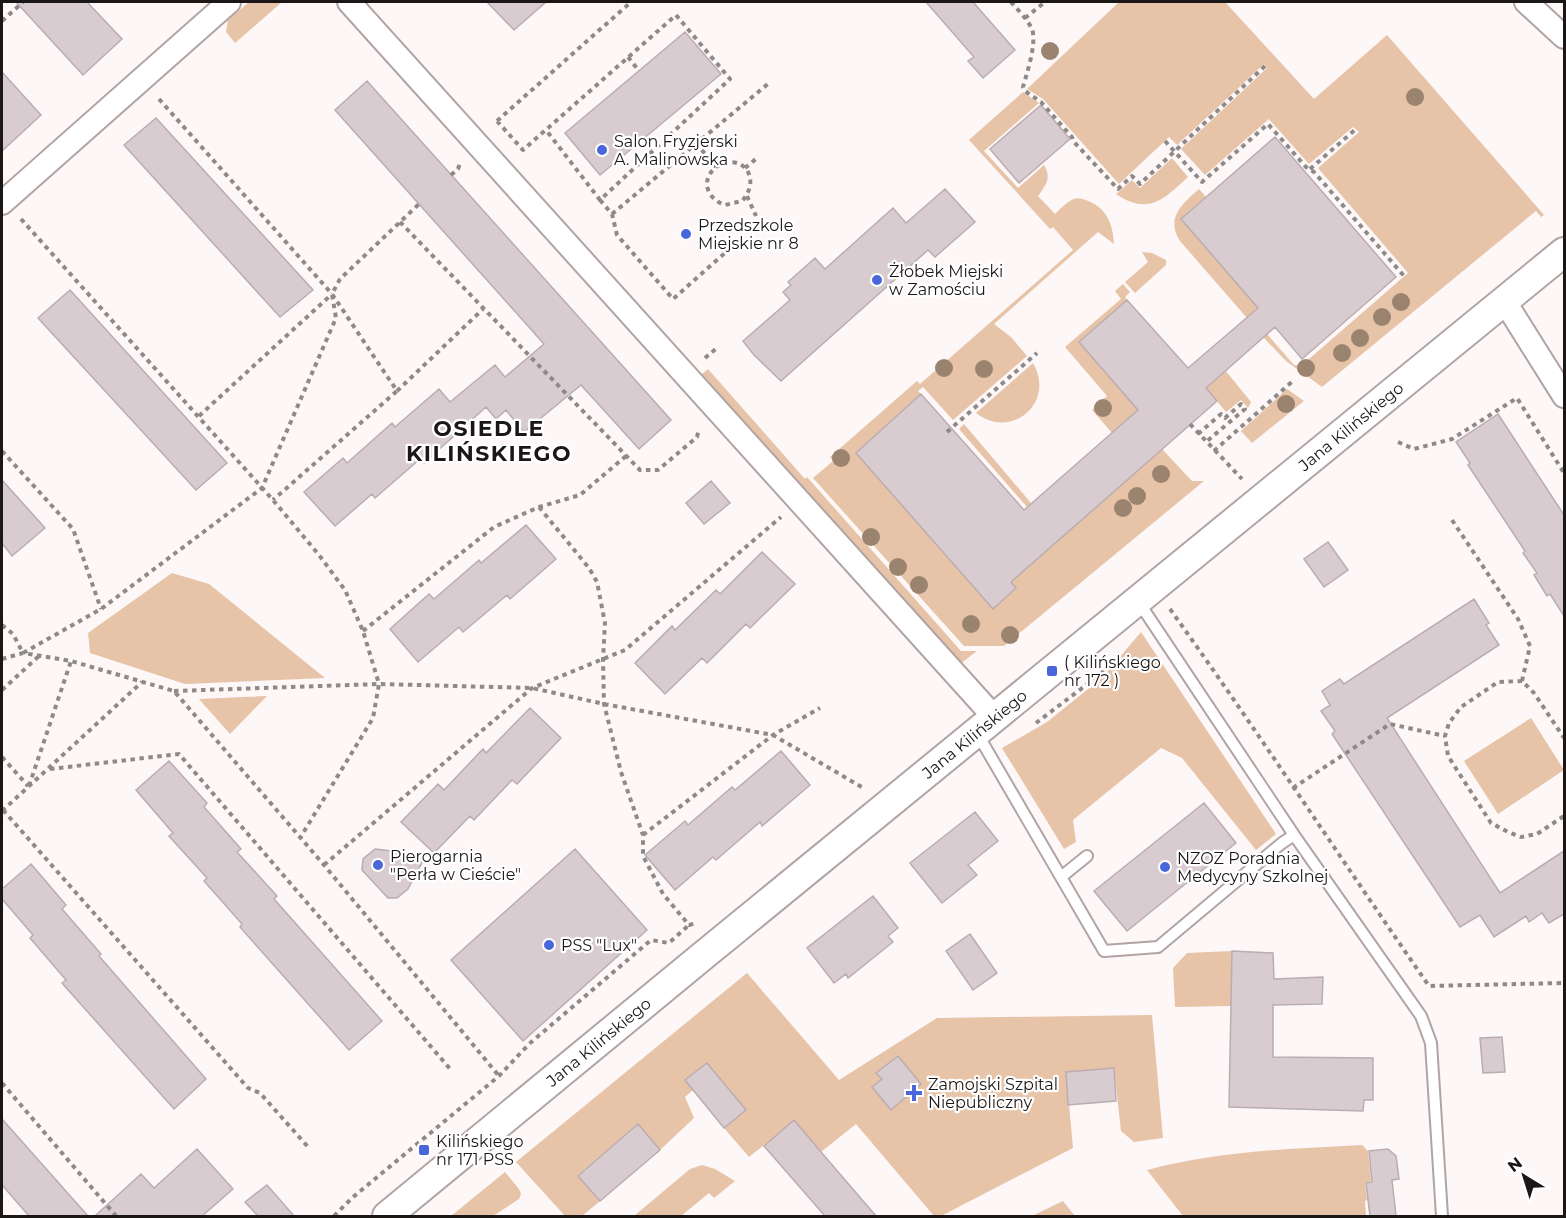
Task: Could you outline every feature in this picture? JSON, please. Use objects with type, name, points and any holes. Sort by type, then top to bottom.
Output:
[{"type":"street","points":[[3,202],[229,2]]},
{"type":"street","points":[[349,2],[986,726]]},
{"type":"street","points":[[1526,2],[1556,26],[1564,37]]},
{"type":"street","name":"Jana Kilińskiego","points":[[387,1216],[986,726],[1152,602],[1564,252]]},
{"type":"street","points":[[1505,302],[1564,396]]},
{"type":"lane","points":[[1152,602],[1294,835],[1421,1016],[1431,1043],[1442,1216]]},
{"type":"lane","points":[[986,726],[1062,878],[1104,951],[1158,947],[1294,835]]},
{"type":"lane","points":[[1062,878],[1087,856]]},
{"type":"path","points":[[2,21],[23,2]]},
{"type":"path","points":[[490,127],[631,2]]},
{"type":"path","points":[[1011,2],[1033,31],[1029,68],[1023,87],[1025,91],[1041,102],[1073,141],[1118,189],[1132,176],[1140,184],[1265,66]]},
{"type":"path","points":[[1025,18],[1045,2]]},
{"type":"path","points":[[497,121],[524,150],[676,15],[730,79],[600,200]]},
{"type":"path","points":[[628,57],[639,71]]},
{"type":"path","points":[[142,80],[332,294],[397,391]]},
{"type":"path","points":[[612,214],[769,83]]},
{"type":"path","points":[[1165,141],[1202,182],[1268,124],[1404,276]]},
{"type":"path","points":[[1310,169],[1356,129]]},
{"type":"path","points":[[546,130],[612,214],[617,235],[673,299],[743,237]]},
{"type":"path","points":[[696,143],[716,167]]},
{"type":"path","points":[[745,168],[757,158]]},
{"type":"path","points":[[732,162],[745,168],[751,180],[747,195],[739,203],[730,206],[721,204],[711,197],[707,190],[707,182],[710,173],[716,167],[732,162]]},
{"type":"path","points":[[747,195],[756,216]]},
{"type":"path","points":[[3,202],[199,416],[273,500],[345,590],[363,631],[379,684],[373,718],[300,838]]},
{"type":"path","points":[[199,416],[332,294],[340,279],[419,204]]},
{"type":"path","points":[[400,222],[640,470],[658,470],[697,437],[701,419]]},
{"type":"path","points":[[2,659],[24,653],[101,609],[262,488],[336,318],[332,294]]},
{"type":"path","points":[[273,500],[397,391],[483,309]]},
{"type":"path","points":[[947,432],[1037,353]]},
{"type":"path","points":[[1214,451],[1294,380]]},
{"type":"path","points":[[1398,442],[1414,449],[1452,439],[1517,398],[1564,473]]},
{"type":"path","points":[[1198,434],[1221,414],[1225,418],[1241,404],[1245,409],[1206,442]]},
{"type":"path","points":[[1190,424],[1245,482]]},
{"type":"path","points":[[2,451],[73,529],[101,609]]},
{"type":"path","points":[[363,631],[494,527],[539,507],[580,495],[626,456]]},
{"type":"path","points":[[539,507],[589,568],[597,582],[605,623],[604,704],[621,771],[643,835],[643,856],[666,899],[689,925]]},
{"type":"path","points":[[324,865],[532,688],[625,650],[786,512]]},
{"type":"path","points":[[1452,520],[1518,619],[1530,646],[1522,681]]},
{"type":"path","points":[[1152,602],[1221,680],[1429,986],[1564,983]]},
{"type":"path","points":[[2,625],[13,634],[24,653],[71,661],[174,692],[379,684],[532,688],[604,704],[773,735],[865,789]]},
{"type":"path","points":[[2,690],[39,656]]},
{"type":"path","points":[[29,787],[71,661]]},
{"type":"path","points":[[1564,738],[1534,693],[1522,681],[1498,682],[1461,707],[1449,723],[1445,736],[1448,756],[1491,823],[1521,837],[1536,834],[1564,816]]},
{"type":"path","points":[[142,682],[2,811],[248,1088],[260,1093],[309,1148]]},
{"type":"path","points":[[174,692],[324,865],[499,1076]]},
{"type":"path","points":[[643,835],[773,735],[820,708]]},
{"type":"path","points":[[1293,788],[1390,724],[1445,736]]},
{"type":"path","points":[[50,768],[179,754],[451,1070]]},
{"type":"path","points":[[2,757],[29,787]]},
{"type":"path","points":[[334,1216],[352,1198],[499,1076],[528,1044],[651,940],[669,943],[689,925],[703,922]]},
{"type":"path","points":[[2,1083],[116,1216]]},
{"type":"shaded area","points":[[249,2],[282,2],[235,43],[226,32],[228,20]]},
{"type":"shaded area","points":[[1119,2],[1225,2],[1314,99],[1387,35],[1544,215],[1541,217],[1536,211],[1322,387],[1286,361],[1263,337],[1267,334],[1294,365],[1301,366],[1408,273],[1318,168],[1359,132],[1353,127],[1309,164],[1269,119],[1205,175],[1181,149],[1267,68],[1264,64],[1177,145],[1169,137],[1119,184],[1043,99],[1027,89]]},
{"type":"shaded area","points":[[1023,92],[1039,103],[984,151],[1018,188],[1044,165],[1048,178],[1038,196],[1055,214],[1076,198],[1095,204],[1108,218],[1114,244],[1098,232],[994,324],[1011,337],[1027,356],[953,420],[923,387],[918,391],[921,394],[856,453],[993,608],[1016,588],[1008,579],[1030,565],[1162,449],[1192,481],[1204,481],[1004,646],[964,646],[813,478],[833,461],[830,457],[917,381],[920,384],[1073,250],[1053,227],[1050,229],[969,140]]},
{"type":"shaded area","points":[[1172,158],[1188,177],[1163,198],[1147,204],[1138,204],[1116,194],[1132,180],[1140,188]]},
{"type":"shaded area","points":[[1199,189],[1206,197],[1181,219],[1258,308],[1247,318],[1180,241],[1176,233],[1174,225],[1178,212]]},
{"type":"shaded area","points":[[1142,252],[1152,253],[1166,260],[1166,265],[1135,293],[1125,282],[1148,262]]},
{"type":"shaded area","points":[[1123,284],[1130,292],[1125,297],[1127,300],[1079,342],[1138,410],[1112,433],[1092,410],[1107,396],[1065,347],[1121,299],[1115,291]]},
{"type":"shaded area","points":[[1033,363],[1039,377],[1039,391],[1035,403],[1027,413],[1016,420],[1003,422],[990,420],[976,413]]},
{"type":"shaded area","points":[[708,369],[961,651],[977,651],[960,664],[702,374]]},
{"type":"shaded area","points":[[1225,370],[1251,402],[1248,408],[1241,400],[1226,412],[1206,388]]},
{"type":"shaded area","points":[[1287,389],[1304,401],[1252,443],[1241,431]]},
{"type":"shaded area","points":[[964,424],[1031,503],[1027,507],[959,429]]},
{"type":"shaded area","points":[[172,573],[209,584],[325,678],[185,684],[90,653],[88,633]]},
{"type":"shaded area","points":[[1141,632],[1276,834],[1256,850],[1182,758],[1161,748],[1073,820],[1076,842],[1064,849],[1002,748],[1047,722],[1103,677]]},
{"type":"shaded area","points":[[267,696],[230,734],[199,699]]},
{"type":"shaded area","points":[[1531,718],[1564,770],[1498,814],[1464,761]]},
{"type":"shaded area","points":[[1232,951],[1231,1006],[1175,1007],[1173,968],[1187,953]]},
{"type":"shaded area","points":[[747,973],[839,1080],[937,1018],[1152,1015],[1163,1138],[1134,1142],[1121,1131],[1114,1068],[1066,1072],[1073,1148],[941,1216],[934,1216],[856,1124],[821,1152],[794,1121],[749,1157],[724,1128],[746,1110],[707,1063],[685,1080],[693,1090],[685,1097],[694,1118],[660,1150],[638,1124],[578,1175],[600,1201],[582,1216],[565,1216],[516,1162]]},
{"type":"shaded area","points":[[1362,1145],[1368,1151],[1371,1181],[1365,1183],[1366,1216],[1183,1216],[1147,1170],[1227,1155]]},
{"type":"shaded area","points":[[702,1165],[715,1169],[735,1181],[714,1198],[709,1193],[681,1216],[634,1216],[690,1169]]},
{"type":"shaded area","points":[[505,1172],[519,1189],[521,1194],[519,1199],[493,1216],[451,1216]]},
{"type":"shaded area","points":[[1063,1201],[1075,1216],[1032,1216]]},
{"type":"building","points":[[16,2],[87,2],[122,39],[83,75]]},
{"type":"building","points":[[487,2],[546,2],[514,30]]},
{"type":"building","points":[[926,2],[973,2],[1015,50],[983,78],[968,61],[974,57]]},
{"type":"building","points":[[685,32],[721,74],[600,175],[565,133]]},
{"type":"building","points":[[2,72],[41,115],[2,151]]},
{"type":"building","points":[[367,81],[671,420],[639,449],[581,385],[524,432],[506,410],[496,419],[486,407],[424,463],[420,459],[375,498],[372,494],[335,526],[304,492],[343,458],[347,463],[392,423],[395,427],[439,389],[450,402],[495,365],[505,377],[544,344],[335,110]]},
{"type":"building","points":[[1041,105],[1070,139],[1019,183],[990,149]]},
{"type":"building","points":[[156,118],[313,290],[280,317],[124,145]]},
{"type":"building","points":[[1275,137],[1396,277],[1302,359],[1275,327],[1206,388],[1217,401],[1011,582],[1016,588],[993,609],[856,453],[921,394],[1024,510],[1138,410],[1079,342],[1127,300],[1188,368],[1258,308],[1181,219]]},
{"type":"building","points":[[945,189],[975,222],[935,257],[928,250],[781,381],[754,355],[743,341],[790,300],[783,292],[791,285],[788,282],[815,258],[825,269],[893,208],[906,223]]},
{"type":"building","points":[[70,290],[227,463],[196,490],[38,318]]},
{"type":"building","points":[[1498,414],[1564,515],[1564,616],[1550,594],[1547,596],[1534,575],[1537,573],[1523,553],[1525,551],[1468,465],[1470,463],[1456,442]]},
{"type":"building","points":[[2,480],[45,528],[12,556],[2,543]]},
{"type":"building","points":[[711,481],[730,503],[704,524],[686,503]]},
{"type":"building","points":[[526,525],[556,559],[510,599],[507,595],[463,632],[459,627],[418,662],[390,629],[429,594],[434,599],[479,560],[481,563]]},
{"type":"building","points":[[1328,542],[1348,570],[1324,587],[1304,559]]},
{"type":"building","points":[[762,552],[795,584],[750,628],[746,624],[707,663],[702,658],[665,694],[635,663],[672,626],[675,630],[716,590],[720,594]]},
{"type":"building","points":[[1474,599],[1489,623],[1486,625],[1499,645],[1387,718],[1500,893],[1564,851],[1564,914],[1549,923],[1542,913],[1529,922],[1526,916],[1494,937],[1480,915],[1460,927],[1332,734],[1335,731],[1321,711],[1330,705],[1322,691],[1340,679],[1344,684]]},
{"type":"building","points":[[530,708],[561,738],[517,784],[512,780],[474,820],[470,816],[434,853],[401,822],[438,784],[444,790],[483,749],[486,753]]},
{"type":"building","points":[[781,751],[810,785],[762,826],[760,822],[716,860],[713,857],[675,890],[645,855],[685,821],[688,825],[732,787],[735,790]]},
{"type":"building","points":[[169,761],[207,803],[204,807],[241,849],[237,852],[277,896],[274,899],[382,1021],[349,1050],[240,927],[242,924],[204,881],[207,878],[169,836],[173,833],[136,790]]},
{"type":"building","name":"NZOZ Poradnia Medycyny Szkolnej","points":[[1204,803],[1236,843],[1127,931],[1094,891]]},
{"type":"building","points":[[975,812],[998,841],[968,865],[977,875],[942,903],[910,863]]},
{"type":"building","points":[[375,849],[426,855],[408,889],[397,898],[388,898],[362,870],[363,859]]},
{"type":"building","name":"PSS \"Lux\"","points":[[575,849],[647,930],[523,1041],[451,960]]},
{"type":"building","points":[[31,864],[66,905],[62,909],[101,954],[99,956],[206,1079],[174,1109],[62,983],[66,980],[30,938],[33,935],[2,899],[2,889]]},
{"type":"building","points":[[873,896],[898,928],[888,936],[893,942],[848,978],[846,974],[834,983],[807,948]]},
{"type":"building","points":[[970,934],[997,973],[973,990],[946,951]]},
{"type":"building","points":[[1232,951],[1273,953],[1274,979],[1323,977],[1322,1004],[1273,1005],[1273,1057],[1373,1058],[1373,1100],[1364,1100],[1363,1111],[1229,1107]]},
{"type":"building","points":[[1502,1037],[1505,1072],[1483,1073],[1480,1038]]},
{"type":"building","points":[[898,1056],[921,1084],[891,1110],[872,1087],[882,1079],[876,1073]]},
{"type":"building","points":[[707,1063],[746,1110],[724,1128],[685,1080]]},
{"type":"building","points":[[1114,1068],[1116,1101],[1068,1105],[1066,1072]]},
{"type":"building","points":[[2,1119],[88,1216],[29,1216],[2,1185]]},
{"type":"building","points":[[794,1120],[876,1216],[825,1216],[764,1146]]},
{"type":"building","points":[[638,1124],[660,1150],[600,1201],[578,1176]]},
{"type":"building","points":[[197,1149],[233,1189],[202,1216],[95,1216],[141,1174],[154,1188]]},
{"type":"building","points":[[1388,1149],[1396,1156],[1399,1179],[1392,1180],[1396,1216],[1370,1216],[1366,1183],[1372,1182],[1369,1151]]},
{"type":"building","points":[[267,1185],[294,1216],[258,1216],[245,1202]]},
{"type":"place","name":"Salon Fryzjerski A. Malinowska","points":[[602,150]]},
{"type":"place","name":"Przedszkole Miejskie nr 8","points":[[686,234]]},
{"type":"place","name":"Żłobek Miejski w Zamościu","points":[[877,280]]},
{"type":"place","name":"( Kilińskiego nr 172 )","points":[[1052,671]]},
{"type":"place","name":"Pierogarnia \"Perła w Cieście\"","points":[[378,865]]},
{"type":"place","name":"NZOZ Poradnia Medycyny Szkolnej","points":[[1165,867]]},
{"type":"place","name":"PSS \"Lux\"","points":[[549,945]]},
{"type":"place","name":"Zamojski Szpital Niepubliczny","points":[[914,1093]]},
{"type":"place","name":"Kilińskiego nr 171 PSS","points":[[424,1150]]},
{"type":"district","name":"OSIEDLE KILIŃSKIEGO","points":[[489,440]]}]
